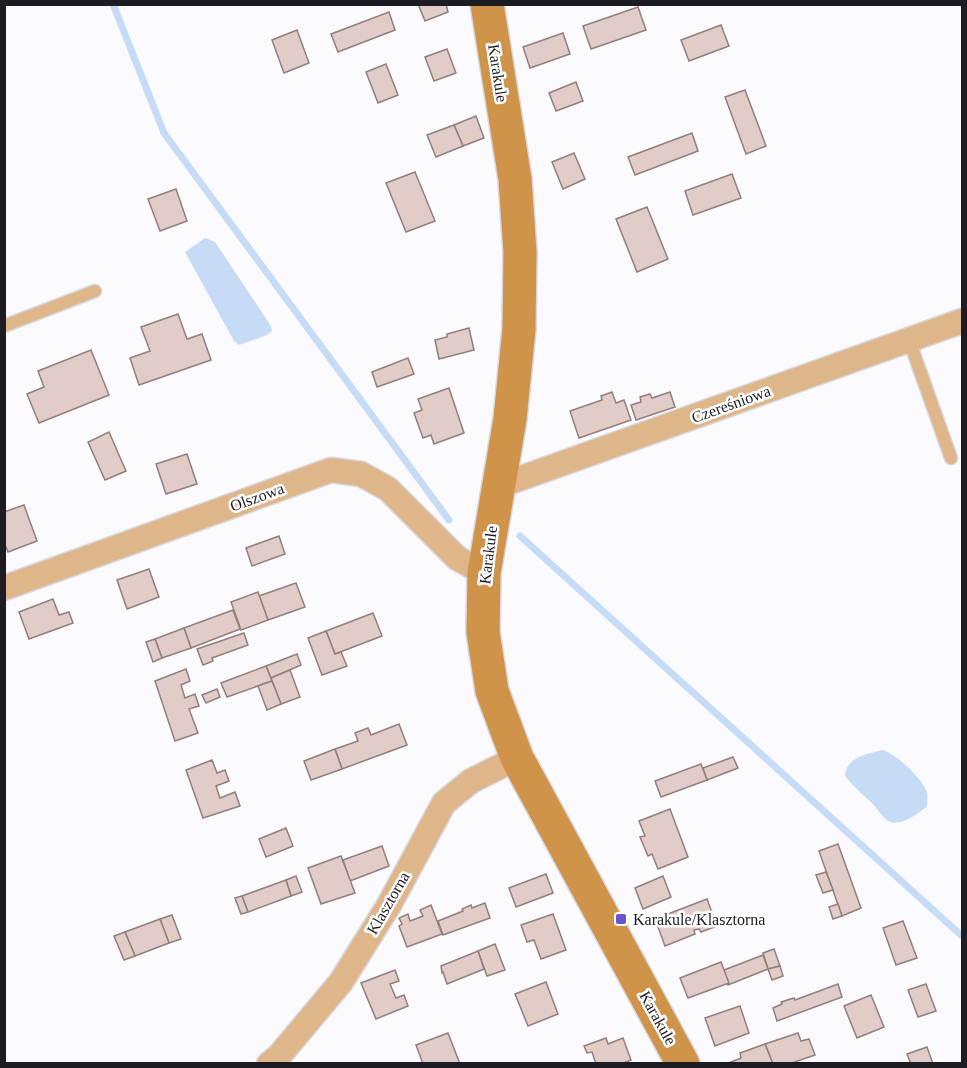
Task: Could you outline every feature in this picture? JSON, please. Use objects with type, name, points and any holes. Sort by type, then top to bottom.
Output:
[{"type":"street","name":"Karakule","points":[[487,4],[515,179],[520,252],[519,329],[510,419],[484,573],[483,632],[492,691],[517,758],[682,1064]]},
{"type":"street","name":"Czereśniowa","points":[[499,486],[963,321]]},
{"type":"street","name":"Olszowa","points":[[4,588],[331,470],[362,474],[388,489],[457,558],[484,573]]},
{"type":"street","name":"Klasztorna","points":[[277,1061],[342,982],[389,905],[444,803],[471,781],[517,758]]},
{"type":"lane","points":[[4,326],[95,291]]},
{"type":"lane","points":[[909,340],[951,458]]},
{"type":"water","points":[[205,238],[215,242],[271,326],[272,331],[267,335],[239,345],[234,341],[185,252]]},
{"type":"water","points":[[883,750],[908,767],[927,792],[927,807],[909,819],[898,823],[888,821],[845,776],[853,760]]},
{"type":"building","points":[[418,4],[446,4],[448,12],[425,21]]},
{"type":"building","points":[[638,7],[646,30],[591,49],[583,26]]},
{"type":"building","points":[[389,12],[395,30],[338,52],[331,34]]},
{"type":"building","points":[[721,25],[729,46],[689,61],[681,40]]},
{"type":"building","points":[[297,30],[309,63],[284,73],[272,40]]},
{"type":"building","points":[[563,33],[570,54],[530,68],[523,47]]},
{"type":"building","points":[[447,49],[456,73],[434,81],[425,57]]},
{"type":"building","points":[[386,64],[398,95],[378,103],[366,72]]},
{"type":"building","points":[[576,82],[583,101],[556,111],[549,93]]},
{"type":"building","points":[[745,90],[766,146],[746,154],[725,97]]},
{"type":"building","points":[[476,116],[484,138],[463,146],[454,125]]},
{"type":"building","points":[[454,125],[463,146],[436,157],[427,135]]},
{"type":"building","points":[[692,133],[698,151],[635,175],[628,157]]},
{"type":"building","points":[[574,153],[585,179],[563,189],[552,162]]},
{"type":"building","points":[[415,172],[435,221],[406,232],[386,183]]},
{"type":"building","points":[[732,174],[741,198],[693,215],[685,191]]},
{"type":"building","points":[[176,189],[187,221],[160,231],[148,199]]},
{"type":"building","points":[[647,207],[668,259],[637,272],[616,219]]},
{"type":"building","points":[[178,314],[187,339],[202,334],[211,360],[139,385],[130,358],[150,351],[141,327]]},
{"type":"building","points":[[469,328],[474,350],[439,359],[435,340]]},
{"type":"building","points":[[91,350],[109,395],[39,423],[27,394],[44,387],[38,371]]},
{"type":"building","points":[[408,358],[414,374],[377,387],[372,372]]},
{"type":"building","points":[[449,388],[464,433],[434,444],[431,435],[423,438],[414,413],[422,410],[418,399]]},
{"type":"building","points":[[612,392],[616,403],[624,400],[631,420],[579,438],[570,411],[602,400],[601,396]]},
{"type":"building","points":[[670,392],[675,407],[636,420],[631,405],[641,402],[640,397],[650,394],[652,398]]},
{"type":"building","points":[[109,432],[126,471],[105,480],[88,442]]},
{"type":"building","points":[[187,454],[197,484],[166,494],[156,464]]},
{"type":"building","points":[[24,505],[37,541],[8,552],[4,542],[4,512]]},
{"type":"building","points":[[279,536],[285,554],[252,566],[246,548]]},
{"type":"building","points":[[149,569],[159,597],[127,609],[117,580]]},
{"type":"building","points":[[296,583],[305,607],[268,620],[259,596]]},
{"type":"building","points":[[258,592],[268,620],[241,630],[231,602]]},
{"type":"building","points":[[53,599],[59,615],[69,612],[73,623],[29,639],[19,612]]},
{"type":"building","points":[[233,610],[240,629],[191,648],[184,628]]},
{"type":"building","points":[[373,613],[382,636],[335,654],[326,631]]},
{"type":"building","points":[[184,628],[191,648],[162,658],[155,639]]},
{"type":"building","points":[[326,631],[335,654],[341,652],[347,666],[322,675],[308,638]]},
{"type":"building","points":[[244,633],[248,645],[212,658],[213,661],[203,665],[197,649]]},
{"type":"building","points":[[155,639],[162,658],[153,662],[146,642]]},
{"type":"building","points":[[297,654],[301,665],[271,678],[266,666]]},
{"type":"building","points":[[266,666],[272,681],[227,697],[221,683]]},
{"type":"building","points":[[186,669],[190,681],[181,685],[185,698],[195,694],[199,706],[189,709],[198,733],[175,741],[155,681]]},
{"type":"building","points":[[290,670],[300,697],[281,704],[271,678]]},
{"type":"building","points":[[272,681],[281,704],[267,710],[258,686]]},
{"type":"building","points":[[217,689],[220,697],[206,703],[202,695]]},
{"type":"building","points":[[399,724],[407,745],[342,769],[335,749],[358,741],[355,733],[368,728],[371,735]]},
{"type":"building","points":[[335,749],[342,769],[311,780],[304,761]]},
{"type":"building","points":[[733,757],[738,768],[707,780],[703,768]]},
{"type":"building","points":[[212,760],[217,773],[225,770],[229,781],[216,786],[220,798],[235,792],[240,806],[203,818],[186,770]]},
{"type":"building","points":[[701,764],[707,780],[661,797],[655,781]]},
{"type":"building","points":[[670,809],[688,857],[658,869],[652,854],[648,856],[640,837],[645,836],[639,821]]},
{"type":"building","points":[[286,828],[293,846],[266,857],[259,839]]},
{"type":"building","points":[[838,844],[861,908],[842,916],[819,851]]},
{"type":"building","points":[[382,846],[389,866],[350,881],[343,860]]},
{"type":"building","points":[[341,856],[355,893],[321,904],[308,868]]},
{"type":"building","points":[[826,872],[833,890],[823,893],[816,875]]},
{"type":"building","points":[[546,874],[553,893],[516,907],[509,888]]},
{"type":"building","points":[[296,876],[302,892],[291,896],[286,880]]},
{"type":"building","points":[[663,876],[671,897],[643,909],[635,888]]},
{"type":"building","points":[[286,880],[291,896],[248,912],[242,896]]},
{"type":"building","points":[[242,896],[248,912],[241,914],[235,898]]},
{"type":"building","points":[[707,899],[717,926],[701,932],[699,929],[694,930],[695,934],[665,946],[655,919]]},
{"type":"building","points":[[485,903],[490,918],[443,935],[438,921],[463,911],[462,909],[471,905],[472,908]]},
{"type":"building","points":[[838,904],[842,916],[833,919],[829,907]]},
{"type":"building","points":[[431,905],[442,934],[407,947],[399,926],[402,924],[399,918],[408,914],[410,921],[423,916],[420,910]]},
{"type":"building","points":[[553,914],[566,950],[541,959],[534,940],[527,942],[521,925]]},
{"type":"building","points":[[172,915],[181,939],[169,943],[160,919]]},
{"type":"building","points":[[160,919],[169,943],[135,956],[125,932]]},
{"type":"building","points":[[903,921],[917,958],[896,965],[883,928]]},
{"type":"building","points":[[125,932],[135,956],[124,960],[114,936]]},
{"type":"building","points":[[495,944],[505,970],[487,976],[478,951]]},
{"type":"building","points":[[774,949],[780,966],[768,969],[763,953]]},
{"type":"building","points":[[478,951],[484,969],[447,984],[441,966]]},
{"type":"building","points":[[763,955],[768,969],[728,985],[724,970]]},
{"type":"building","points":[[721,962],[729,983],[688,998],[680,978]]},
{"type":"building","points":[[780,966],[783,976],[772,980],[768,969]]},
{"type":"building","points":[[395,970],[399,981],[390,984],[396,998],[404,995],[408,1006],[376,1019],[361,983]]},
{"type":"building","points":[[546,982],[558,1014],[528,1026],[515,994]]},
{"type":"building","points":[[838,984],[842,997],[777,1021],[773,1008],[782,1004],[781,1002],[794,998],[795,1000]]},
{"type":"building","points":[[926,984],[936,1011],[918,1017],[908,990]]},
{"type":"building","points":[[871,995],[884,1027],[857,1038],[844,1006]]},
{"type":"building","points":[[740,1006],[749,1033],[715,1046],[705,1018]]},
{"type":"building","points":[[448,1033],[460,1064],[423,1064],[416,1045]]},
{"type":"building","points":[[798,1033],[801,1041],[809,1039],[815,1055],[789,1064],[773,1064],[765,1044]]},
{"type":"building","points":[[606,1038],[608,1044],[623,1038],[631,1060],[621,1064],[596,1064],[592,1052],[587,1053],[584,1046]]},
{"type":"building","points":[[765,1044],[773,1064],[726,1064],[741,1058],[740,1053]]},
{"type":"building","points":[[927,1047],[933,1064],[911,1064],[907,1054]]},
{"type":"waterway","points":[[113,4],[164,133],[449,520]]},
{"type":"waterway","points":[[520,536],[962,936]]},
{"type":"place","name":"Karakule/Klasztorna","points":[[621,919]]}]
